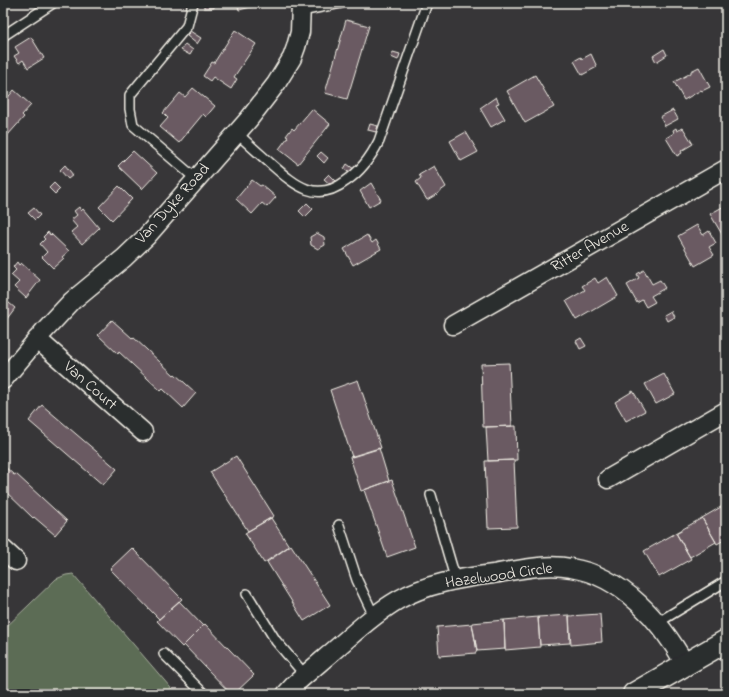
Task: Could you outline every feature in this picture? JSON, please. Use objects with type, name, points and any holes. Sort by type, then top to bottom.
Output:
[{"type":"street","name":"Van Dyke Road","points":[[3,380],[37,339],[72,301],[130,253],[237,134],[276,84],[292,58],[300,32],[301,7]]},
{"type":"street","name":"Ritter Avenue","points":[[453,325],[726,169]]},
{"type":"street","name":"Van Court","points":[[37,339],[143,432]]},
{"type":"street","points":[[608,479],[726,411]]},
{"type":"street","name":"Hazelwood Circle","points":[[286,694],[305,675],[374,616],[397,600],[409,594],[475,576],[544,567],[571,568],[595,574],[634,599],[648,611],[674,645],[685,664]]},
{"type":"street","points":[[634,694],[726,642]]},
{"type":"lane","points":[[3,36],[53,3]]},
{"type":"lane","points":[[192,3],[187,26],[130,95],[133,125],[196,179]]},
{"type":"lane","points":[[301,7],[341,3]]},
{"type":"lane","points":[[237,134],[291,182],[304,189],[318,192],[329,191],[339,187],[361,169],[372,155],[379,141],[427,3]]},
{"type":"lane","points":[[431,495],[456,581]]},
{"type":"lane","points":[[339,525],[357,580],[374,616]]},
{"type":"lane","points":[[657,623],[726,581]]},
{"type":"lane","points":[[247,594],[276,641],[305,675]]},
{"type":"lane","points":[[164,654],[204,694]]},
{"type":"green space","points":[[73,574],[176,694],[3,694],[3,630],[56,579]]},
{"type":"building","points":[[204,3],[214,3],[214,8],[204,8]]},
{"type":"building","points":[[237,3],[263,3],[263,4],[239,10]]},
{"type":"building","points":[[346,20],[369,26],[347,99],[325,93]]},
{"type":"building","points":[[235,30],[256,44],[234,77],[237,79],[231,89],[213,77],[210,81],[203,76],[212,62],[214,63]]},
{"type":"building","points":[[190,31],[201,38],[197,44],[187,36]]},
{"type":"building","points":[[31,37],[44,58],[28,68],[23,60],[19,63],[14,56],[19,53],[15,47]]},
{"type":"building","points":[[185,44],[193,50],[190,55],[181,50]]},
{"type":"building","points":[[664,49],[667,55],[656,62],[653,56]]},
{"type":"building","points":[[393,52],[400,54],[398,60],[391,57]]},
{"type":"building","points":[[591,54],[597,67],[582,75],[574,61]]},
{"type":"building","points":[[699,67],[710,87],[702,91],[701,90],[684,100],[674,82]]},
{"type":"building","points":[[535,75],[554,107],[525,123],[507,91]]},
{"type":"building","points":[[193,88],[215,106],[206,117],[203,114],[179,143],[160,127],[168,118],[163,113],[180,93],[185,97]]},
{"type":"building","points":[[14,90],[31,105],[22,115],[24,117],[7,136],[6,135],[3,138],[3,106]]},
{"type":"building","points":[[496,97],[499,103],[496,104],[505,119],[491,127],[480,108]]},
{"type":"building","points":[[312,109],[330,124],[298,164],[279,149],[288,137],[286,136],[292,128],[294,130]]},
{"type":"building","points":[[673,110],[678,119],[665,126],[660,117]]},
{"type":"building","points":[[370,124],[378,126],[376,132],[368,130]]},
{"type":"building","points":[[676,128],[677,131],[683,128],[693,144],[681,151],[682,153],[677,156],[666,138],[674,133],[673,130]]},
{"type":"building","points":[[466,132],[478,152],[461,161],[450,141]]},
{"type":"building","points":[[133,151],[157,173],[142,189],[118,166]]},
{"type":"building","points":[[321,152],[328,158],[324,163],[317,156]]},
{"type":"building","points":[[347,164],[354,169],[351,174],[344,169]]},
{"type":"building","points":[[65,165],[73,175],[68,179],[60,170]]},
{"type":"building","points":[[434,166],[446,187],[427,200],[416,182],[421,178],[419,175]]},
{"type":"building","points":[[329,174],[336,181],[332,186],[324,179]]},
{"type":"building","points":[[252,180],[260,186],[262,185],[276,197],[267,207],[262,203],[252,214],[236,199]]},
{"type":"building","points":[[54,183],[60,189],[55,194],[49,188]]},
{"type":"building","points":[[371,183],[381,200],[369,207],[360,191]]},
{"type":"building","points":[[119,186],[132,199],[112,220],[99,207]]},
{"type":"building","points":[[307,203],[313,209],[305,217],[299,211]]},
{"type":"building","points":[[726,205],[726,234],[723,236],[710,214]]},
{"type":"building","points":[[79,207],[81,211],[83,209],[99,228],[82,244],[71,232],[77,227],[71,220],[77,215],[74,211]]},
{"type":"building","points":[[34,208],[40,215],[35,220],[28,213]]},
{"type":"building","points":[[697,225],[703,235],[709,231],[716,243],[709,247],[714,255],[695,266],[678,236]]},
{"type":"building","points":[[48,232],[69,251],[53,268],[42,257],[47,252],[40,244],[45,239],[43,237]]},
{"type":"building","points":[[317,233],[324,237],[325,245],[318,249],[311,245],[310,237]]},
{"type":"building","points":[[367,235],[372,243],[376,240],[381,249],[353,265],[344,249]]},
{"type":"building","points":[[17,262],[19,265],[21,263],[40,280],[26,298],[14,287],[19,282],[11,275],[16,270],[13,267]]},
{"type":"building","points":[[644,270],[652,284],[660,280],[665,288],[651,296],[655,302],[646,307],[642,300],[637,303],[627,285],[639,278],[637,274]]},
{"type":"building","points":[[607,277],[618,296],[577,320],[566,301],[585,290],[582,286],[595,278],[598,283]]},
{"type":"building","points":[[3,298],[15,308],[3,324]]},
{"type":"building","points":[[671,311],[674,317],[667,321],[664,315]]},
{"type":"building","points":[[112,320],[196,393],[183,408],[163,389],[161,391],[119,352],[118,354],[98,335]]},
{"type":"building","points":[[581,338],[586,346],[580,349],[576,341]]},
{"type":"building","points":[[509,363],[512,426],[483,427],[481,364]]},
{"type":"building","points":[[664,374],[675,394],[656,404],[645,384]]},
{"type":"building","points":[[358,380],[381,448],[352,457],[330,390]]},
{"type":"building","points":[[633,391],[645,411],[626,421],[615,402]]},
{"type":"building","points":[[42,405],[117,469],[103,485],[29,421]]},
{"type":"building","points":[[516,426],[517,460],[488,461],[486,427]]},
{"type":"building","points":[[379,448],[389,481],[361,491],[350,457]]},
{"type":"building","points":[[236,456],[274,516],[248,531],[210,472]]},
{"type":"building","points":[[514,460],[517,527],[488,528],[485,461]]},
{"type":"building","points":[[3,465],[14,475],[16,474],[67,521],[55,535],[34,517],[33,518],[3,489]]},
{"type":"building","points":[[392,480],[415,547],[387,557],[364,490]]},
{"type":"building","points":[[726,504],[726,539],[717,544],[702,518]]},
{"type":"building","points":[[271,518],[289,546],[264,563],[245,533]]},
{"type":"building","points":[[702,518],[716,542],[690,557],[676,533]]},
{"type":"building","points":[[676,533],[691,559],[659,577],[644,551]]},
{"type":"building","points":[[291,545],[330,605],[304,621],[267,562]]},
{"type":"building","points":[[132,548],[182,599],[159,619],[110,569]]},
{"type":"building","points":[[179,601],[203,626],[182,647],[157,621]]},
{"type":"building","points":[[600,614],[602,642],[571,645],[569,616]]},
{"type":"building","points":[[569,615],[570,643],[540,645],[538,617]]},
{"type":"building","points":[[538,617],[540,647],[505,650],[504,620]]},
{"type":"building","points":[[504,620],[505,649],[477,651],[472,623]]},
{"type":"building","points":[[205,624],[254,675],[234,694],[231,694],[184,645]]},
{"type":"building","points":[[472,624],[477,651],[476,653],[439,656],[437,627]]}]
